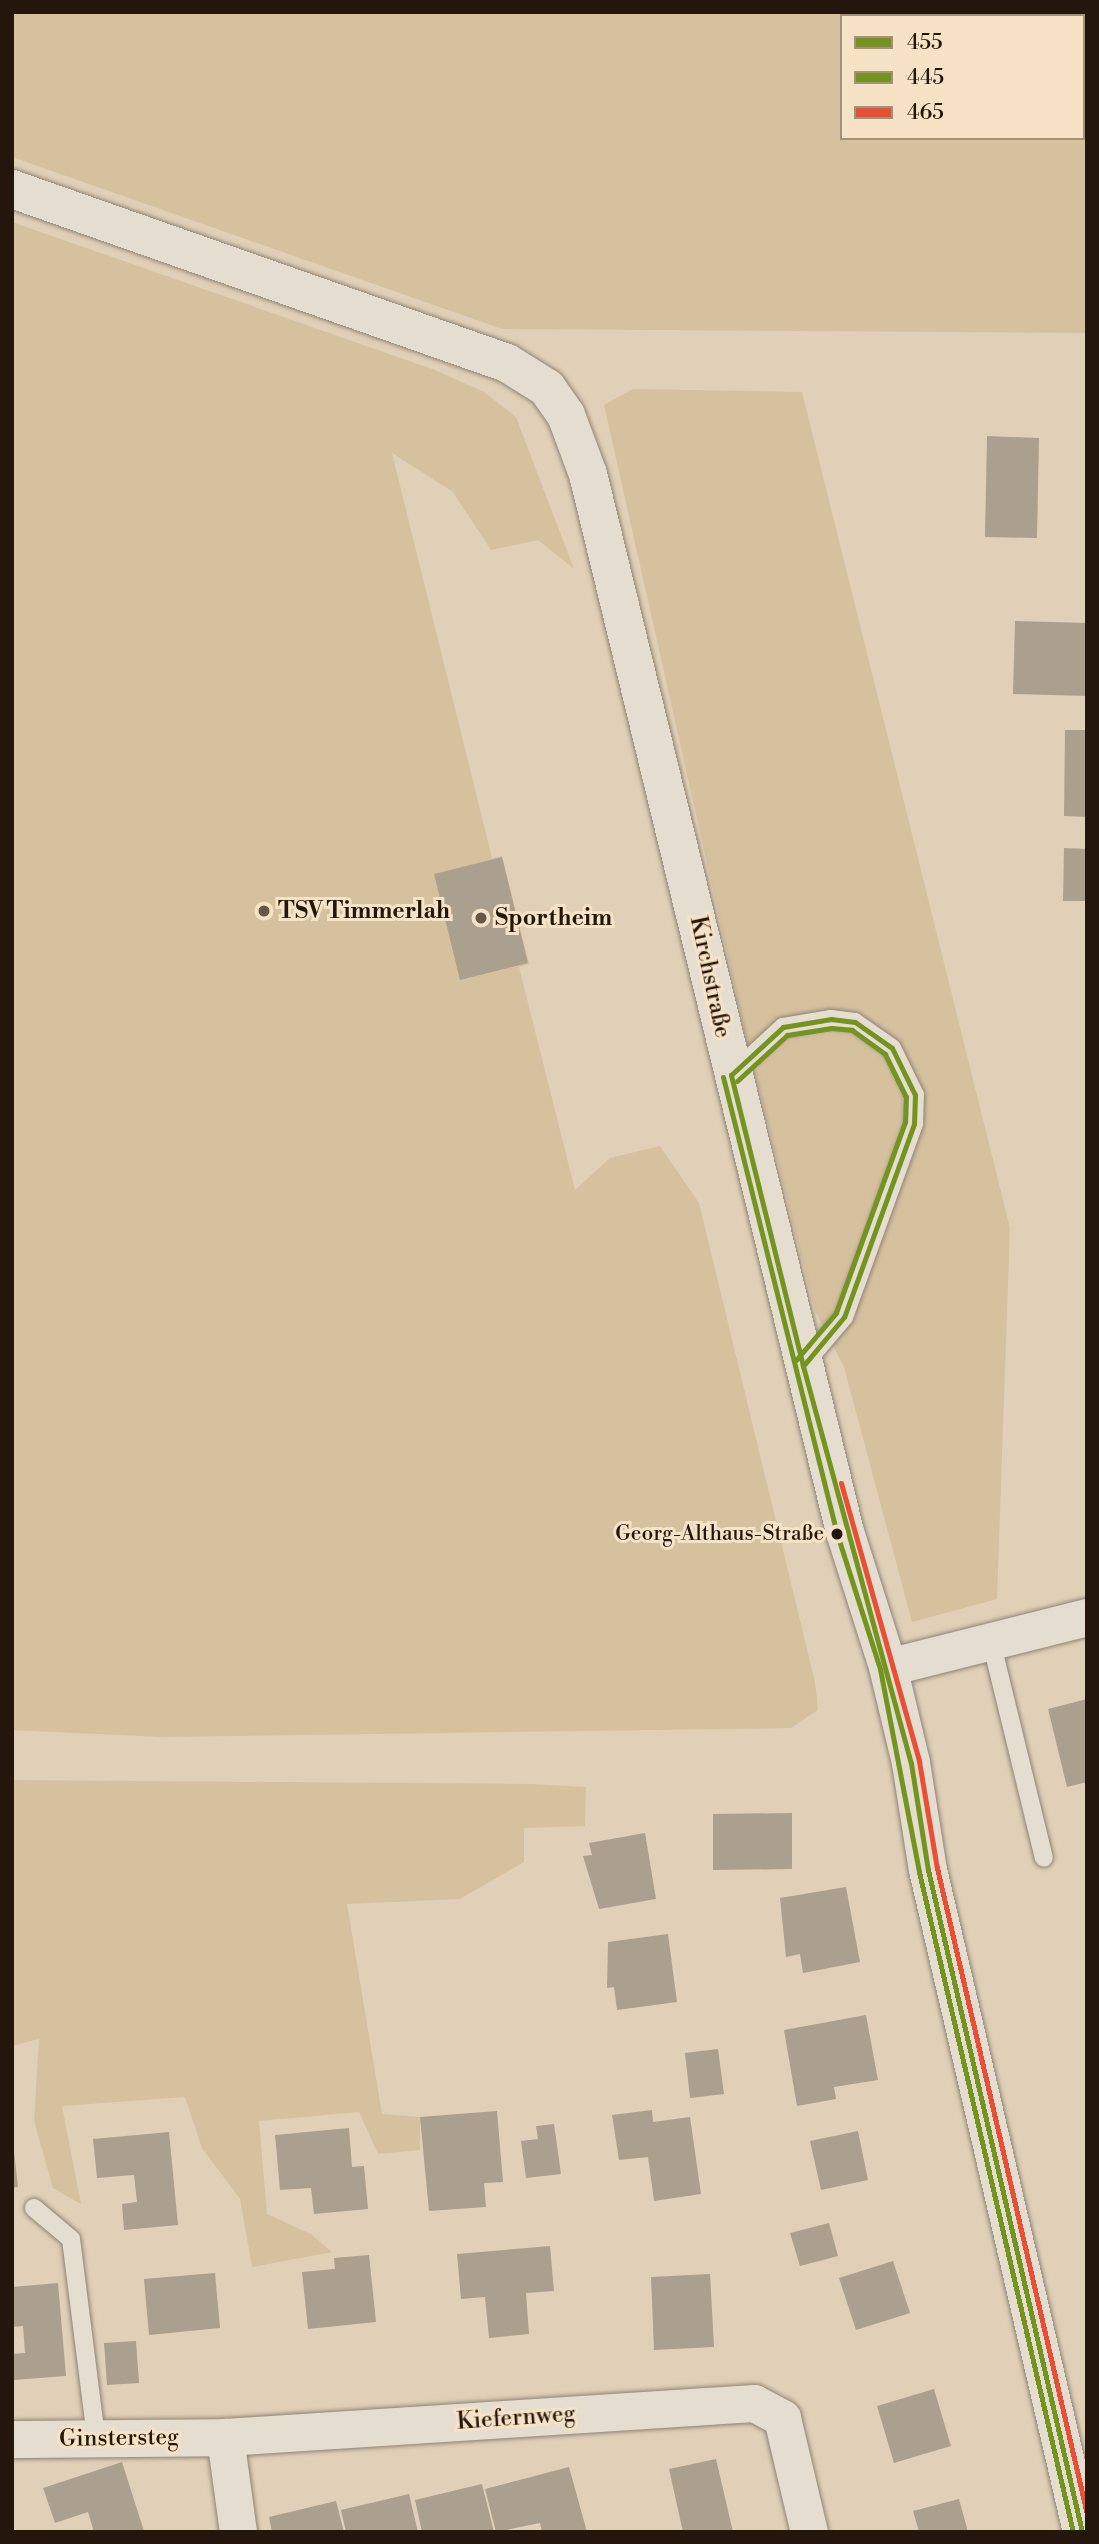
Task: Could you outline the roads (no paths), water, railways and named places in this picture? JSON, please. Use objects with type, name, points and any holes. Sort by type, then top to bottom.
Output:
[{"type":"street","name":"Kirchstraße","points":[[12,189],[449,341],[529,375],[557,400],[578,442],[701,933],[731,1075],[803,1366],[854,1565],[888,1667],[911,1763],[928,1870],[1082,2532]]},
{"type":"street","points":[[888,1667],[1087,1617]]},
{"type":"street","name":"Kiefernweg","points":[[225,2437],[754,2403],[782,2418],[809,2532]]},
{"type":"street","points":[[225,2437],[238,2532]]},
{"type":"street","name":"Ginstersteg","points":[[12,2438],[225,2437]]},
{"type":"lane","points":[[731,1075],[783,1027],[831,1019],[855,1023],[884,1041],[906,1066],[915,1095],[914,1124],[844,1317],[803,1366]]},
{"type":"lane","points":[[991,1641],[1044,1858]]},
{"type":"lane","points":[[34,2208],[71,2239],[96,2438]]},
{"type":"place","name":"TSV Timmerlah","points":[[264,911]]},
{"type":"place","name":"Sportheim","points":[[481,918]]},
{"type":"place","name":"Georg-Althaus-Straße","points":[[837,1534]]}]
